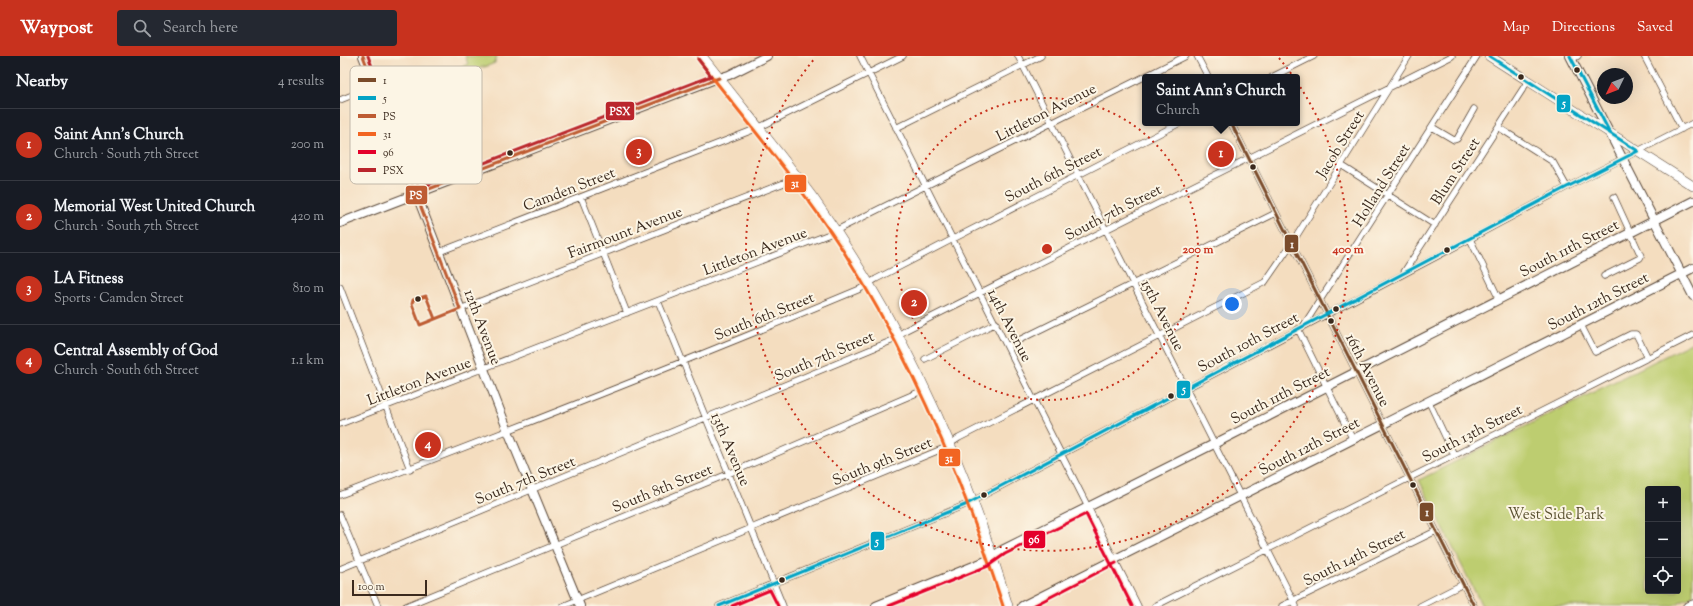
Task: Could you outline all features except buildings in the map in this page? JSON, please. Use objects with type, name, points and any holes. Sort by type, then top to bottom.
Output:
[{"type":"main road","points":[[702,56],[797,178],[835,232],[899,336],[951,444],[993,556],[1008,606]]},
{"type":"main road","points":[[1489,56],[1693,186]]},
{"type":"street","name":"12th Avenue","points":[[363,56],[367,66]]},
{"type":"street","points":[[482,169],[729,75],[767,56]]},
{"type":"street","name":"14th Avenue","points":[[860,56],[1138,606]]},
{"type":"street","name":"Camden Street","points":[[439,252],[758,128],[903,56]]},
{"type":"street","name":"15th Avenue","points":[[1018,56],[1294,603]]},
{"type":"street","points":[[896,128],[1041,56]]},
{"type":"street","name":"Littleton Avenue","points":[[1150,74],[1186,56]]},
{"type":"street","points":[[1197,56],[1206,74]]},
{"type":"street","points":[[1278,74],[1314,56]]},
{"type":"street","name":"Jacob Street","points":[[1291,244],[1409,56]]},
{"type":"street","name":"South 7th Street","points":[[340,569],[891,341],[980,293],[1452,56]]},
{"type":"street","name":"Holland Street","points":[[1304,326],[1321,302],[1477,56]]},
{"type":"street","points":[[1644,56],[1682,129]]},
{"type":"street","points":[[1573,57],[1610,134],[1693,296]]},
{"type":"street","name":"Littleton Avenue","points":[[340,424],[835,232],[1142,78]]},
{"type":"street","name":"Blum Street","points":[[1403,274],[1528,81]]},
{"type":"street","points":[[340,100],[350,96]]},
{"type":"street","points":[[1432,127],[1454,140],[1457,138],[1474,109]]},
{"type":"street","name":"South 10th Street","points":[[719,606],[973,500],[1470,239],[1567,186],[1638,152],[1693,123]]},
{"type":"street","name":"South 6th Street","points":[[340,495],[508,431],[604,392],[683,363],[860,290],[876,279],[1174,126]]},
{"type":"street","name":"16th Avenue","points":[[1232,126],[1474,606]]},
{"type":"street","points":[[1498,127],[1553,162],[1567,186]]},
{"type":"street","points":[[1341,165],[1435,225]]},
{"type":"street","name":"Fairmount Avenue","points":[[460,309],[797,178]]},
{"type":"street","name":"12th Avenue","points":[[412,184],[508,431],[578,603]]},
{"type":"street","points":[[340,223],[442,184]]},
{"type":"street","points":[[581,197],[627,313]]},
{"type":"street","points":[[1604,276],[1640,258],[1639,251],[1629,233],[1614,197]]},
{"type":"street","name":"South 11th Street","points":[[876,606],[986,561],[1002,550],[1693,201]]},
{"type":"street","points":[[1007,346],[1276,212]]},
{"type":"street","points":[[1470,239],[1499,299]]},
{"type":"street","name":"South 9th Street","points":[[563,606],[578,603],[942,449],[959,438],[1034,399],[1265,282],[1291,244]]},
{"type":"street","name":"South 12th Street","points":[[1022,606],[1693,268]]},
{"type":"street","points":[[340,288],[410,469]]},
{"type":"street","name":"13th Avenue","points":[[658,301],[783,606]]},
{"type":"street","points":[[925,359],[996,323]]},
{"type":"street","points":[[1581,325],[1595,352],[1631,334],[1636,334],[1648,358]]},
{"type":"street","points":[[1298,329],[1353,440]]},
{"type":"street","name":"South 13th Street","points":[[1155,606],[1693,335]]},
{"type":"street","name":"South 8th Street","points":[[406,606],[728,474],[926,390]]},
{"type":"street","points":[[1429,402],[1454,455]]},
{"type":"street","points":[[340,515],[378,606]]},
{"type":"street","name":"South 14th Street","points":[[1282,606],[1294,603],[1436,531]]},
{"type":"street","points":[[1420,606],[1463,584]]},
{"type":"street","points":[[1686,606],[1693,602]]},
{"type":"green space","points":[[465,56],[497,56],[495,63],[485,67],[463,66],[468,64]]},
{"type":"green space","name":"West Side Park","points":[[1693,342],[1693,595],[1672,606],[1482,606],[1419,480]]},
{"type":"transit line","name":"PS","points":[[363,56],[367,66]]},
{"type":"transit line","name":"PSX","points":[[368,56],[372,66]]},
{"type":"transit line","name":"5","points":[[1489,56],[1638,151]]},
{"type":"transit line","name":"5","points":[[1570,56],[1610,133]]},
{"type":"transit line","name":"31","points":[[698,59],[808,200],[842,249],[868,291],[914,378],[934,422],[971,513],[1003,606]]},
{"type":"transit line","name":"PSX","points":[[482,164],[711,76],[698,59]]},
{"type":"transit line","name":"PS","points":[[482,169],[719,78]]},
{"type":"transit line","name":"1","points":[[1233,126],[1474,606]]},
{"type":"transit line","name":"5","points":[[719,606],[965,505],[1638,151]]},
{"type":"transit line","name":"PS","points":[[412,184],[460,309],[435,319]]},
{"type":"transit line","name":"PSX","points":[[417,184],[419,188],[429,184]]},
{"type":"transit line","name":"PS","points":[[416,194],[442,184]]},
{"type":"transit line","name":"PS","points":[[426,296],[435,319],[420,325],[412,304],[413,300],[426,296]]},
{"type":"transit line","name":"96","points":[[889,606],[988,566],[1005,554],[1086,514],[1132,606]]},
{"type":"transit line","name":"96","points":[[1033,606],[1116,563]]},
{"type":"transit line","name":"96","points":[[732,606],[770,590],[778,606]]},
{"type":"place","name":"LA Fitness","points":[[639,152]]},
{"type":"place","name":"Saint Ann's Church","points":[[1221,154]]},
{"type":"place","name":"Memorial West United Church","points":[[914,303]]},
{"type":"place","name":"Central Assembly of God","points":[[428,445]]}]
